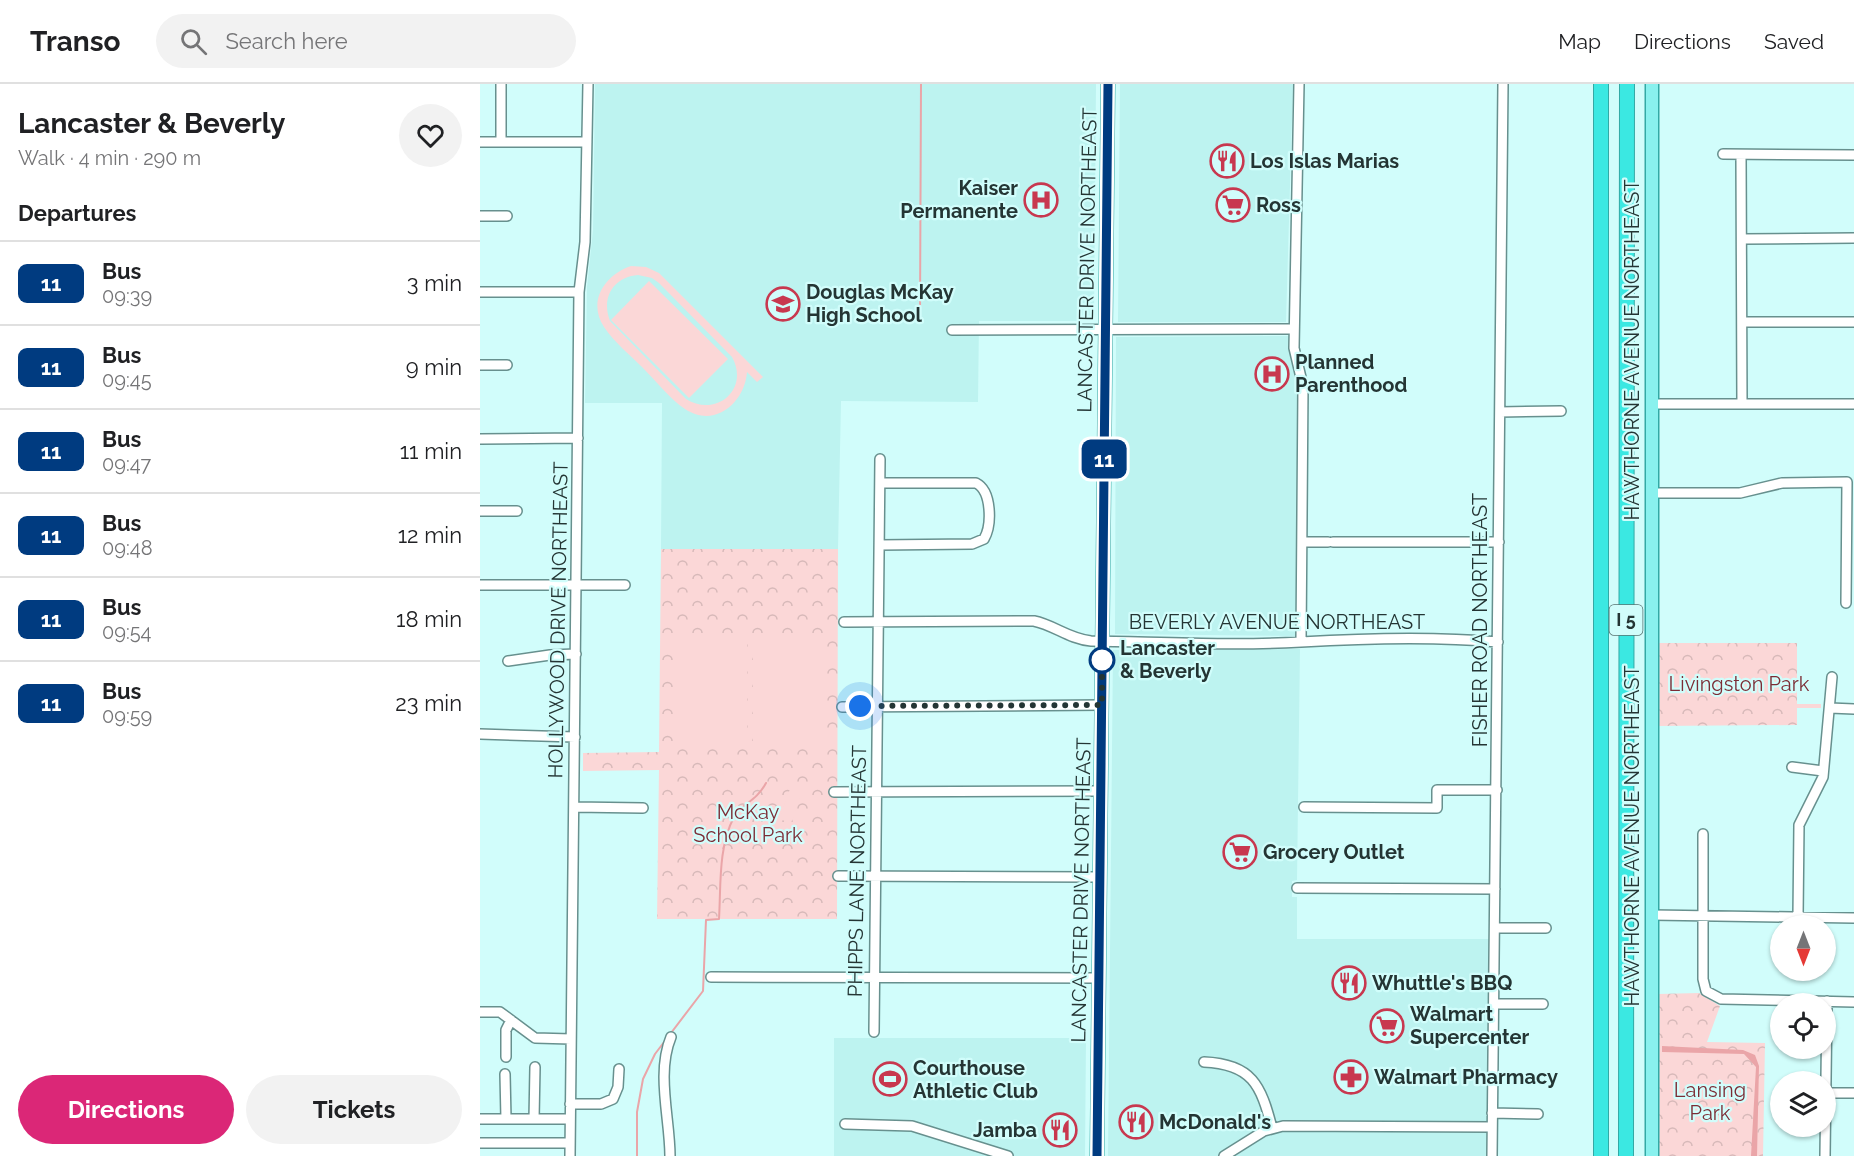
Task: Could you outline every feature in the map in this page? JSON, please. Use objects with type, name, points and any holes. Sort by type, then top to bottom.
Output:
[{"type":"highway","name":"I 5","points":[[1595,84],[1601,129]]},
{"type":"highway","name":"I 5","points":[[1601,84],[1601,1156]]},
{"type":"highway","name":"I 5","points":[[1626,1156],[1627,84]]},
{"type":"main road","name":"LANCASTER DRIVE NORTHEAST","points":[[1097,1156],[1108,84]]},
{"type":"main road","name":"HAWTHORNE AVENUE NORTHEAST","points":[[1652,84],[1652,1156]]},
{"type":"street","points":[[501,84],[501,142]]},
{"type":"street","name":"HOLLYWOOD DRIVE NORTHEAST","points":[[570,1156],[579,292],[585,242],[588,84]]},
{"type":"street","points":[[1299,84],[1294,352],[1303,386],[1301,642]]},
{"type":"street","name":"FISHER ROAD NORTHEAST","points":[[1492,1156],[1503,84]]},
{"type":"street","points":[[480,142],[587,142]]},
{"type":"street","points":[[1723,154],[1741,156],[1854,155]]},
{"type":"street","points":[[1741,156],[1742,404]]},
{"type":"street","points":[[480,216],[507,216]]},
{"type":"street","points":[[1743,238],[1854,238]]},
{"type":"street","points":[[480,292],[579,292]]},
{"type":"street","points":[[1742,322],[1854,322]]},
{"type":"street","points":[[952,330],[1294,329]]},
{"type":"street","points":[[480,365],[507,365]]},
{"type":"street","points":[[1652,404],[1854,405]]},
{"type":"street","points":[[1500,412],[1561,411]]},
{"type":"street","points":[[480,439],[578,438]]},
{"type":"street","name":"PHIPPS LANE NORTHEAST","points":[[874,1032],[880,459]]},
{"type":"street","points":[[1652,493],[1740,493],[1782,483],[1847,482],[1851,568],[1846,603]]},
{"type":"street","points":[[880,545],[972,544],[986,535],[988,518],[986,489],[976,483],[881,483]]},
{"type":"street","points":[[480,511],[517,511]]},
{"type":"street","points":[[1302,542],[1499,542]]},
{"type":"street","points":[[480,585],[625,585]]},
{"type":"street","name":"BEVERLY AVENUE NORTHEAST","points":[[844,622],[1034,621],[1053,626],[1076,639],[1102,641],[1301,642],[1336,638],[1410,638],[1498,642]]},
{"type":"street","points":[[508,661],[576,654]]},
{"type":"street","points":[[1798,915],[1798,825],[1820,786],[1832,677]]},
{"type":"street","points":[[842,706],[1102,705]]},
{"type":"street","points":[[1830,708],[1854,708]]},
{"type":"street","points":[[480,734],[575,736]]},
{"type":"street","points":[[1792,767],[1823,771]]},
{"type":"street","points":[[1304,807],[1437,808],[1437,790],[1497,790]]},
{"type":"street","points":[[834,792],[1101,791]]},
{"type":"street","points":[[574,807],[643,808]]},
{"type":"street","points":[[1703,834],[1703,979],[1709,993],[1721,999],[1770,1000]]},
{"type":"street","points":[[838,876],[1100,877]]},
{"type":"street","points":[[1297,888],[1495,889]]},
{"type":"street","points":[[1652,915],[1770,916]]},
{"type":"street","points":[[1836,917],[1854,918]]},
{"type":"street","points":[[1495,928],[1546,928]]},
{"type":"street","points":[[711,977],[1099,978]]},
{"type":"street","points":[[1836,1001],[1854,1002]]},
{"type":"street","points":[[1494,1004],[1543,1004]]},
{"type":"street","points":[[480,1012],[500,1012],[535,1038],[571,1039]]},
{"type":"street","points":[[506,1057],[506,1030],[511,1020]]},
{"type":"street","points":[[670,1156],[666,1117],[666,1049],[671,1037]]},
{"type":"street","points":[[1204,1062],[1230,1065],[1248,1073],[1260,1090],[1272,1128]]},
{"type":"street","points":[[534,1119],[535,1067]]},
{"type":"street","points":[[570,1104],[601,1104],[613,1099],[618,1088],[619,1069]]},
{"type":"street","points":[[505,1074],[506,1119]]},
{"type":"street","points":[[1836,1093],[1854,1093]]},
{"type":"street","points":[[1492,1113],[1538,1114]]},
{"type":"street","points":[[480,1119],[570,1119]]},
{"type":"street","points":[[845,1124],[912,1126],[1008,1156]]},
{"type":"street","points":[[1224,1156],[1272,1128],[1329,1125],[1492,1126]]},
{"type":"street","points":[[1826,1137],[1826,1156]]},
{"type":"street","points":[[480,1143],[570,1143]]},
{"type":"shaded area","name":"Douglas McKay High School","points":[[595,84],[1096,84],[1094,321],[979,321],[978,402],[841,401],[838,549],[661,549],[662,403],[585,403],[587,287],[593,230]]},
{"type":"shaded area","points":[[1120,84],[1293,84],[1286,322],[1118,322]]},
{"type":"shaded area","points":[[1289,336],[1290,357],[1298,388],[1296,636],[1115,634],[1116,337]]},
{"type":"shaded area","points":[[1300,649],[1297,880],[1292,881],[1292,897],[1297,897],[1297,939],[1489,939],[1487,1156],[1108,1156],[1113,650]]},
{"type":"shaded area","points":[[834,1038],[1086,1038],[1085,1156],[834,1156]]},
{"type":"shaded area","points":[[1662,1046],[1743,1050],[1755,1055],[1759,1066],[1757,1156],[1751,1156],[1756,1067],[1744,1054],[1662,1052]]},
{"type":"green space","points":[[631,266],[646,267],[659,273],[763,377],[757,382],[747,372],[741,393],[726,409],[717,414],[707,416],[696,414],[679,405],[612,338],[599,317],[597,308],[601,290],[613,276]],"holes":[[[638,275],[652,278],[732,357],[737,380],[727,397],[708,405],[697,404],[686,399],[610,321],[608,297],[616,284]]]},
{"type":"green space","points":[[649,281],[728,359],[689,398],[611,320]]},
{"type":"green space","name":"McKay School Park","points":[[661,549],[838,549],[837,919],[657,919],[659,770],[583,771],[583,753],[659,752]]},
{"type":"green space","points":[[677,638],[747,638],[747,747],[677,747]]},
{"type":"green space","points":[[753,638],[823,638],[823,747],[753,747]]},
{"type":"green space","name":"Livingston Park","points":[[1656,643],[1797,643],[1797,704],[1821,704],[1821,708],[1797,708],[1797,725],[1657,726]]},
{"type":"green space","points":[[1733,649],[1752,668],[1727,693],[1715,681],[1731,665],[1724,658]]},
{"type":"green space","points":[[790,789],[802,793],[791,823],[779,819]]},
{"type":"green space","name":"Lansing Park","points":[[1699,993],[1720,1006],[1707,1042],[1765,1043],[1763,1156],[1656,1156],[1658,994]]},
{"type":"waterway","points":[[920,315],[921,84]]},
{"type":"waterway","points":[[637,1156],[637,1112],[643,1079],[655,1054],[703,991],[706,920],[719,919],[721,867],[729,829],[737,813],[758,794],[766,783]]},
{"type":"bus line","name":"11","points":[[1097,1156],[1108,84]]},
{"type":"place","name":"Los Islas Marias","points":[[1227,161]]},
{"type":"place","name":"Kaiser Permanente","points":[[1041,200]]},
{"type":"place","name":"Ross","points":[[1233,205]]},
{"type":"place","name":"Douglas McKay High School","points":[[783,304]]},
{"type":"place","name":"Planned Parenthood","points":[[1272,374]]},
{"type":"place","name":"Lancaster & Beverly","points":[[1102,660]]},
{"type":"place","name":"Grocery Outlet","points":[[1240,852]]},
{"type":"place","name":"Whuttle's BBQ","points":[[1349,983]]},
{"type":"place","name":"Walmart Supercenter","points":[[1387,1026]]},
{"type":"place","name":"Walmart Pharmacy","points":[[1351,1077]]},
{"type":"place","name":"Courthouse Athletic Club","points":[[890,1079]]},
{"type":"place","name":"McDonald's","points":[[1136,1122]]},
{"type":"place","name":"Jamba","points":[[1060,1130]]},
{"type":"route","points":[[860,706],[1102,705],[1102,660]]}]
